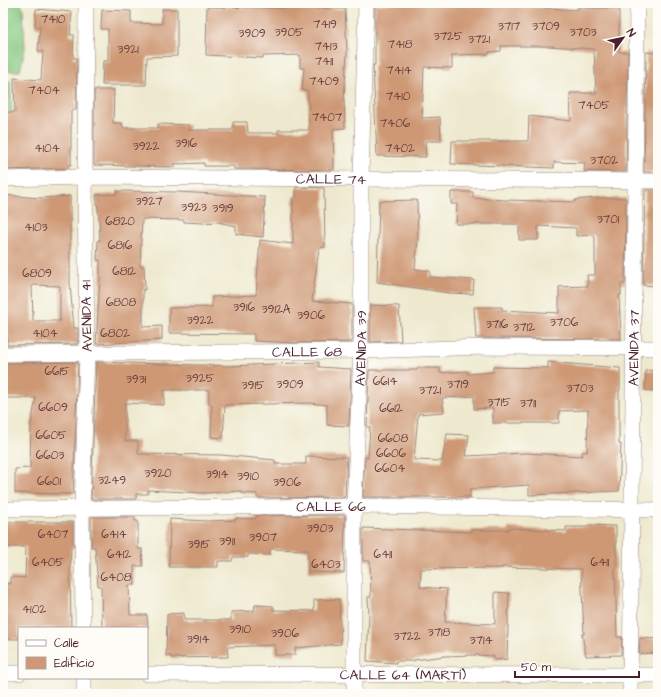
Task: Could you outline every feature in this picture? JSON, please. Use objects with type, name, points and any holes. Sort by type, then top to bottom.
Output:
[{"type":"street","name":"AVENIDA 41","points":[[83,627],[82,509],[87,352],[85,177],[86,3]]},
{"type":"street","name":"AVENIDA 39","points":[[354,694],[354,506],[361,351],[361,179],[366,3]]},
{"type":"street","name":"AVENIDA 37","points":[[630,694],[637,3]]},
{"type":"street","name":"CALLE 74","points":[[3,179],[85,177],[658,181]]},
{"type":"street","name":"CALLE 68","points":[[3,354],[87,352],[361,351],[486,347],[658,348]]},
{"type":"street","name":"CALLE 66","points":[[3,509],[354,506],[658,510]]},
{"type":"street","points":[[3,673],[18,673]]},
{"type":"street","name":"CALLE 64 (MARTÍ)","points":[[148,674],[658,675]]},
{"type":"street","points":[[84,679],[84,694]]},
{"type":"green space","points":[[3,3],[20,3],[23,8],[25,48],[20,71],[3,71]]},
{"type":"green space","points":[[3,81],[10,81],[13,129],[3,129]]},
{"type":"building","points":[[375,4],[490,4],[577,10],[577,8],[619,8],[619,52],[628,52],[626,172],[584,171],[585,163],[554,162],[554,168],[451,164],[452,141],[528,141],[529,116],[571,121],[570,93],[596,93],[594,49],[549,46],[501,46],[501,51],[489,52],[489,54],[452,55],[452,68],[424,67],[422,118],[440,117],[441,141],[425,141],[426,157],[377,156],[373,65],[375,65]]},
{"type":"building","points":[[207,7],[345,9],[347,53],[344,99],[345,128],[333,129],[334,170],[234,169],[234,166],[204,166],[204,163],[174,164],[174,167],[94,165],[94,90],[114,90],[113,123],[122,123],[123,128],[158,128],[158,124],[189,125],[189,130],[233,130],[233,122],[247,122],[248,133],[278,133],[278,130],[309,130],[308,91],[302,90],[304,68],[300,68],[300,55],[263,56],[263,58],[206,55]]},
{"type":"building","points":[[36,9],[72,12],[70,35],[74,35],[73,58],[77,58],[76,110],[71,110],[71,165],[68,165],[68,168],[3,170],[3,112],[15,112],[14,78],[41,80],[43,51],[38,51],[40,27],[35,27]]},
{"type":"building","points":[[162,9],[177,9],[177,56],[147,57],[146,85],[102,85],[103,61],[108,61],[108,29],[101,29],[102,10],[131,11],[131,23],[162,24]]},
{"type":"building","points":[[646,52],[658,53],[658,172],[644,172]]},
{"type":"building","points":[[296,187],[324,188],[325,247],[319,248],[312,301],[352,304],[352,342],[297,343],[254,341],[254,334],[169,333],[169,308],[212,307],[212,297],[256,295],[260,240],[293,244],[293,197],[296,197]]},
{"type":"building","points":[[645,190],[658,190],[658,286],[643,285]]},
{"type":"building","points":[[117,191],[178,192],[265,197],[263,237],[236,234],[236,226],[218,222],[202,223],[184,222],[184,220],[142,219],[140,266],[144,266],[145,290],[143,289],[143,327],[162,326],[162,340],[96,344],[100,278],[100,260],[97,260],[98,240],[100,240],[96,195],[117,194]]},
{"type":"building","points":[[451,192],[473,192],[473,198],[505,200],[575,202],[575,200],[594,198],[626,198],[625,284],[621,284],[621,295],[619,295],[621,339],[476,338],[474,307],[502,307],[502,310],[559,313],[559,287],[588,286],[587,275],[595,275],[595,239],[594,235],[576,236],[576,228],[538,226],[538,240],[519,240],[519,224],[456,224],[457,204],[451,204]]},
{"type":"building","points":[[3,195],[40,198],[70,196],[70,285],[74,328],[78,328],[78,344],[7,345],[5,285],[3,285]],"holes":[[[32,285],[60,286],[60,321],[33,321]]]},
{"type":"building","points":[[417,200],[418,239],[415,269],[430,271],[430,277],[474,280],[473,294],[449,293],[377,282],[379,201]]},
{"type":"building","points":[[370,305],[399,306],[401,341],[370,342]]},
{"type":"building","points":[[78,362],[73,494],[15,493],[15,469],[30,468],[31,424],[36,398],[3,398],[3,363]]},
{"type":"building","points":[[96,362],[229,366],[319,362],[319,367],[351,369],[349,426],[327,425],[327,405],[311,403],[225,405],[223,438],[211,437],[212,404],[209,404],[209,390],[164,390],[164,405],[125,403],[125,441],[138,441],[138,454],[221,455],[275,460],[275,464],[306,464],[306,456],[347,457],[345,497],[257,498],[257,494],[241,493],[241,491],[205,493],[148,490],[148,494],[136,494],[136,499],[91,499]]},
{"type":"building","points":[[548,362],[620,368],[619,444],[621,444],[619,491],[529,495],[529,485],[470,489],[470,497],[363,497],[365,457],[368,458],[370,427],[367,427],[369,370],[417,370],[417,368],[440,368],[440,373],[467,371],[468,374],[493,372],[493,367],[548,368]],"holes":[[[474,396],[474,409],[493,408],[493,423],[559,423],[559,411],[588,410],[587,452],[582,452],[582,456],[526,453],[466,456],[469,435],[447,434],[442,461],[414,460],[418,414],[444,412],[442,398]]]},
{"type":"building","points":[[646,370],[658,371],[658,391],[645,390]]},
{"type":"building","points":[[345,515],[344,573],[308,572],[308,550],[270,549],[270,555],[248,554],[248,557],[233,557],[232,561],[218,561],[218,567],[169,567],[170,519],[207,521],[236,520],[236,518],[256,519],[256,516]]},
{"type":"building","points":[[91,517],[135,517],[135,521],[138,521],[138,549],[142,549],[143,566],[134,566],[135,585],[129,585],[130,615],[147,615],[148,627],[102,627],[101,586],[98,586],[95,547],[91,547]]},
{"type":"building","points":[[3,522],[73,522],[73,547],[71,547],[70,571],[71,627],[18,627],[18,639],[3,639],[3,583],[10,584],[10,577],[25,578],[26,547],[3,547]]},
{"type":"building","points":[[588,525],[616,526],[615,569],[617,637],[622,637],[621,655],[586,656],[582,634],[584,634],[581,569],[502,567],[503,568],[421,569],[420,587],[447,589],[445,622],[495,624],[495,592],[509,593],[507,659],[494,660],[494,656],[473,655],[445,656],[414,661],[396,661],[396,663],[367,661],[369,614],[368,597],[371,597],[370,561],[363,561],[363,528],[471,532],[471,530],[508,530],[508,528],[566,531],[566,527],[587,527]]},
{"type":"building","points":[[339,599],[341,644],[295,648],[295,655],[275,655],[275,645],[227,647],[228,657],[171,658],[171,656],[166,656],[167,615],[169,614],[184,613],[184,620],[231,620],[231,612],[254,611],[255,605],[273,606],[273,610],[314,611],[314,600]]},
{"type":"building","points":[[640,638],[658,639],[658,653],[639,654]]}]
